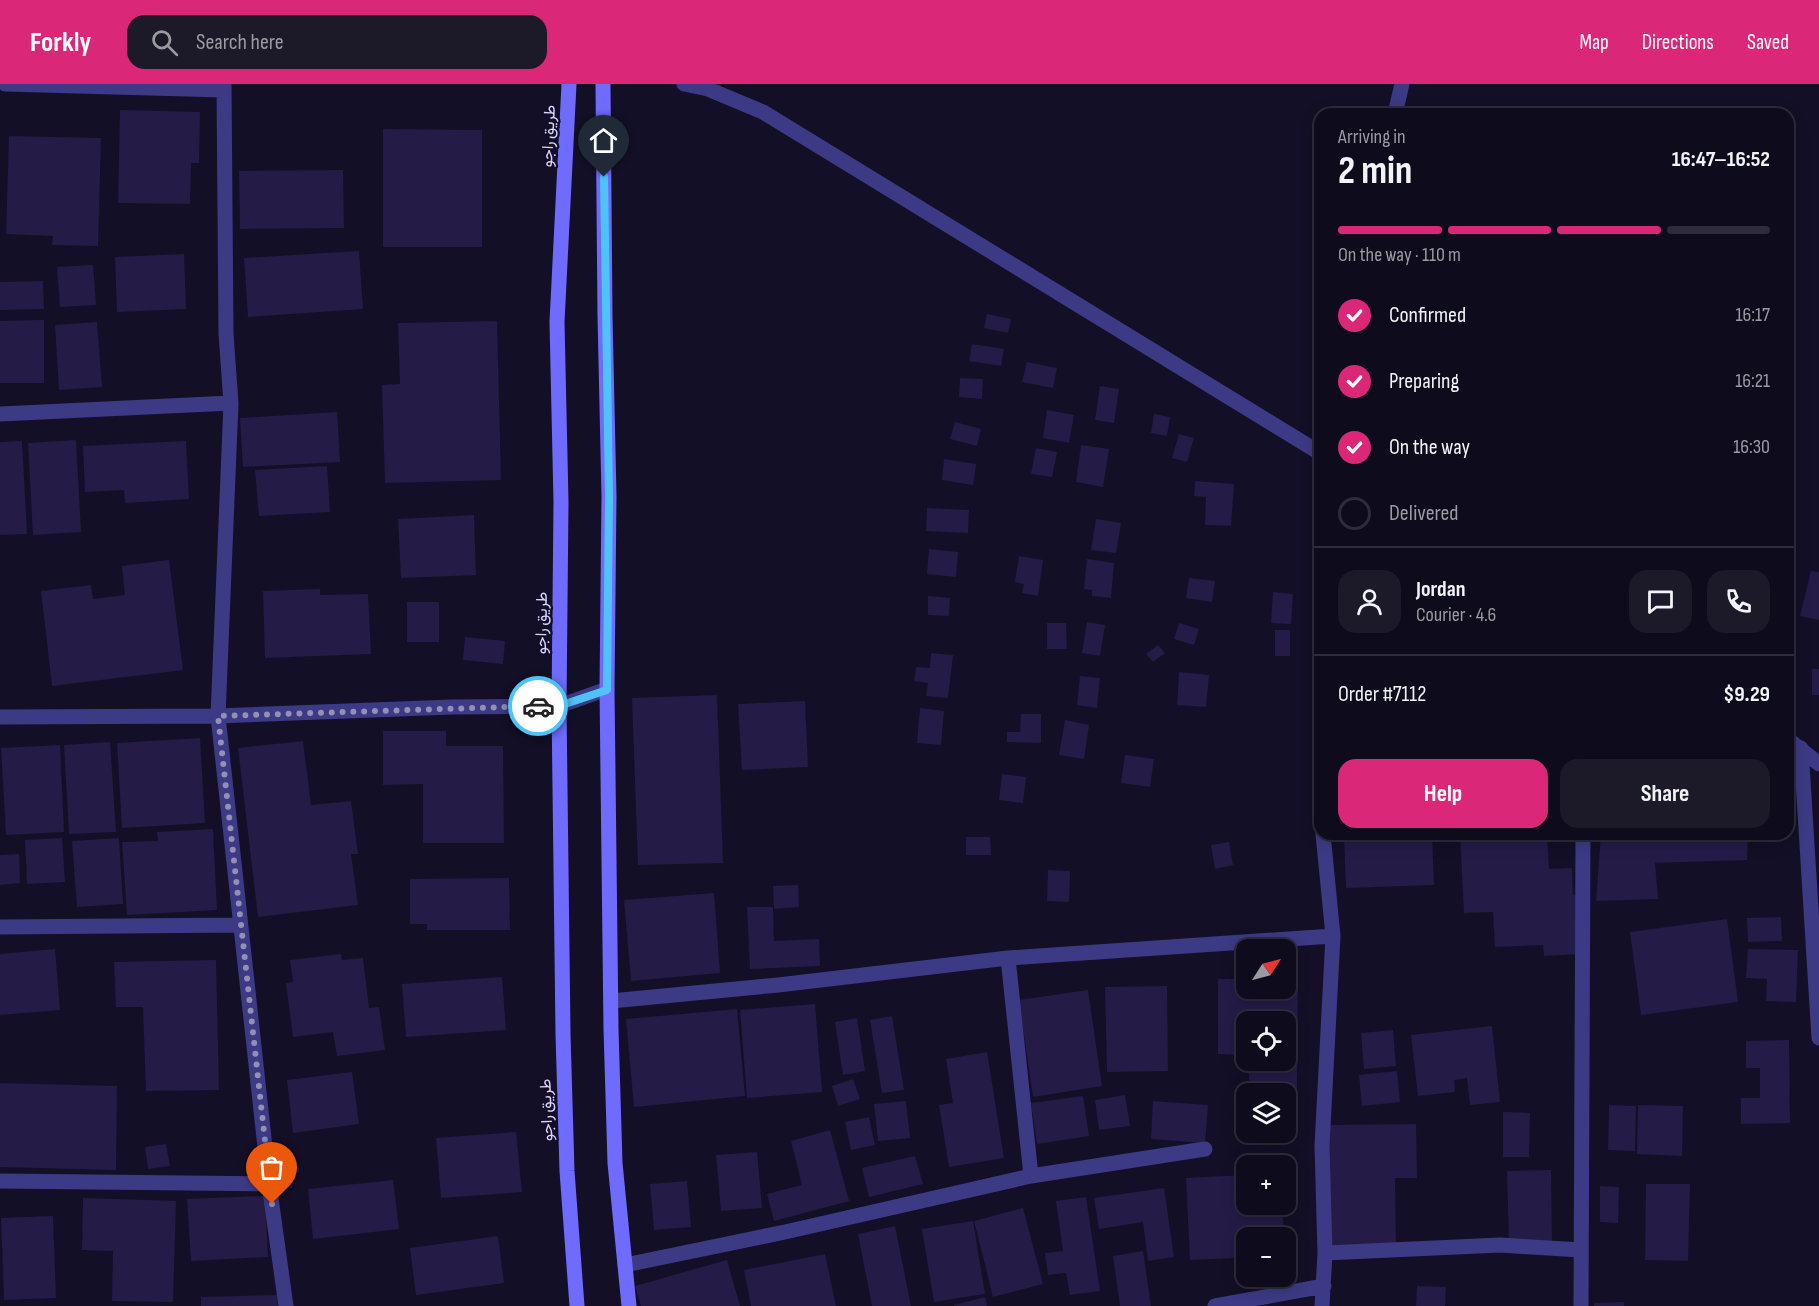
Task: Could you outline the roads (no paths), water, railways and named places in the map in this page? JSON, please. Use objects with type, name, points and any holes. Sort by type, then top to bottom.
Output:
[{"type":"main road","name":"طريق راجو","points":[[569,84],[557,322],[561,502],[559,706],[566,1137],[577,1306]]},
{"type":"main road","points":[[603,84],[609,496],[607,690],[611,1001],[615,1163],[629,1306]]},
{"type":"street","points":[[5,84],[224,87],[226,334],[231,403],[218,716],[269,1184],[286,1306]]},
{"type":"street","points":[[684,84],[708,89],[763,112],[1314,449]]},
{"type":"street","points":[[1396,108],[1402,84]]},
{"type":"street","points":[[0,414],[231,403]]},
{"type":"street","points":[[0,717],[218,716],[452,707],[559,706],[607,690]]},
{"type":"street","points":[[1794,743],[1819,764]]},
{"type":"street","points":[[1801,748],[1819,1038]]},
{"type":"street","points":[[1322,1306],[1326,1253],[1322,1146],[1333,936],[1324,840]]},
{"type":"street","points":[[1581,1306],[1583,840]]},
{"type":"street","points":[[0,927],[240,925]]},
{"type":"street","points":[[611,1001],[778,985],[1008,958],[1333,936]]},
{"type":"street","points":[[1008,958],[1031,1176]]},
{"type":"street","points":[[625,1265],[786,1232],[1031,1176],[1206,1149]]},
{"type":"street","points":[[0,1181],[269,1184]]},
{"type":"street","points":[[1326,1253],[1500,1245],[1580,1250]]},
{"type":"street","points":[[1215,1306],[1324,1286]]}]
